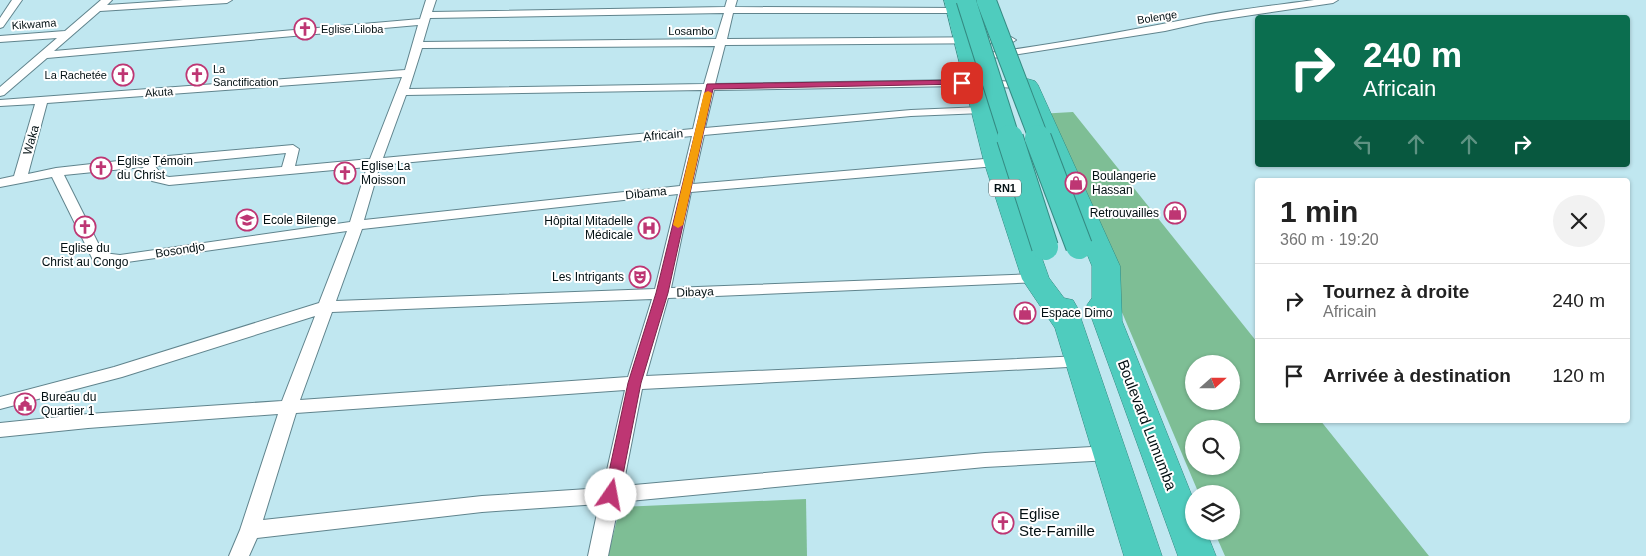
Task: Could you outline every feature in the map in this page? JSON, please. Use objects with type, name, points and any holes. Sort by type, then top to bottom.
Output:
[{"type":"highway","name":"Boulevard Lumumba","points":[[986,0],[1197,556]]},
{"type":"highway","points":[[996,0],[1028,85],[1106,266],[1107,322]]},
{"type":"highway","points":[[958,3],[1045,247],[1068,325]]},
{"type":"highway","name":"RN1","points":[[958,3],[974,84],[996,162],[1036,279],[1068,325],[1142,556]]},
{"type":"street","name":"Kikwama","points":[[0,26],[17,0]]},
{"type":"street","points":[[0,93],[103,4],[228,0]]},
{"type":"street","points":[[239,556],[250,530],[288,407],[356,225],[375,161],[409,73],[431,0]]},
{"type":"street","name":"Bolenge","points":[[1013,47],[1166,28],[1205,19],[1333,0]]},
{"type":"street","name":"Losambo","points":[[425,18],[730,5],[958,3]]},
{"type":"street","points":[[598,556],[635,383],[662,293],[730,5]]},
{"type":"street","points":[[45,55],[425,18]]},
{"type":"street","name":"Kikwama","points":[[0,39],[69,34]]},
{"type":"street","name":"Losambo","points":[[418,45],[720,44],[966,50]]},
{"type":"street","points":[[966,50],[1013,47]]},
{"type":"street","points":[[966,50],[1013,47]]},
{"type":"street","name":"Akuta","points":[[0,103],[409,73]]},
{"type":"street","points":[[401,92],[710,86],[1028,85]]},
{"type":"street","name":"Waka","points":[[20,178],[42,101]]},
{"type":"street","name":"Africain","points":[[145,162],[157,178],[162,181],[700,132],[910,114],[982,110]]},
{"type":"street","points":[[0,183],[56,172],[293,148],[287,170]]},
{"type":"street","name":"Dibama","points":[[356,225],[686,189],[996,162]]},
{"type":"street","name":"Bosondjo","points":[[56,172],[98,257],[107,259],[120,259],[280,234],[356,225]]},
{"type":"street","name":"Dibaya","points":[[0,403],[116,373],[325,308],[662,293],[1006,282],[1036,279]]},
{"type":"street","points":[[0,430],[88,421],[635,383],[1080,362]]},
{"type":"street","points":[[250,530],[482,504],[611,495],[985,460],[1110,453]]},
{"type":"green space","points":[[1073,112],[1255,340],[1255,423],[1322,423],[1429,556],[1225,556],[1218,540],[1240,540],[1240,485],[1195,485],[1191,475],[1240,475],[1240,420],[1185,420],[1185,461],[1038,114]]},
{"type":"green space","points":[[806,499],[807,556],[608,556],[620,507]]},
{"type":"slow traffic","points":[[678,225],[708,93]]},
{"type":"place","name":"Eglise Liloba","points":[[305,29]]},
{"type":"place","name":"La Rachetée","points":[[123,75]]},
{"type":"place","name":"La Sanctification","points":[[197,75]]},
{"type":"place","name":"Eglise Témoin du Christ","points":[[101,168]]},
{"type":"place","name":"Eglise La Moisson","points":[[345,173]]},
{"type":"place","name":"Boulangerie Hassan","points":[[1076,183]]},
{"type":"place","name":"Retrouvailles","points":[[1175,213]]},
{"type":"place","name":"Ecole Bilenge","points":[[247,220]]},
{"type":"place","name":"Eglise du Christ au Congo","points":[[85,227]]},
{"type":"place","name":"Hôpital Mitadelle Médicale","points":[[649,228]]},
{"type":"place","name":"Les Intrigants","points":[[640,277]]},
{"type":"place","name":"Espace Dimo","points":[[1025,313]]},
{"type":"place","name":"Bureau du Quartier 1","points":[[25,404]]},
{"type":"place","name":"Eglise Ste-Famille","points":[[1003,523]]},
{"type":"route","points":[[611,495],[635,383],[662,293],[710,86],[962,83]]}]
